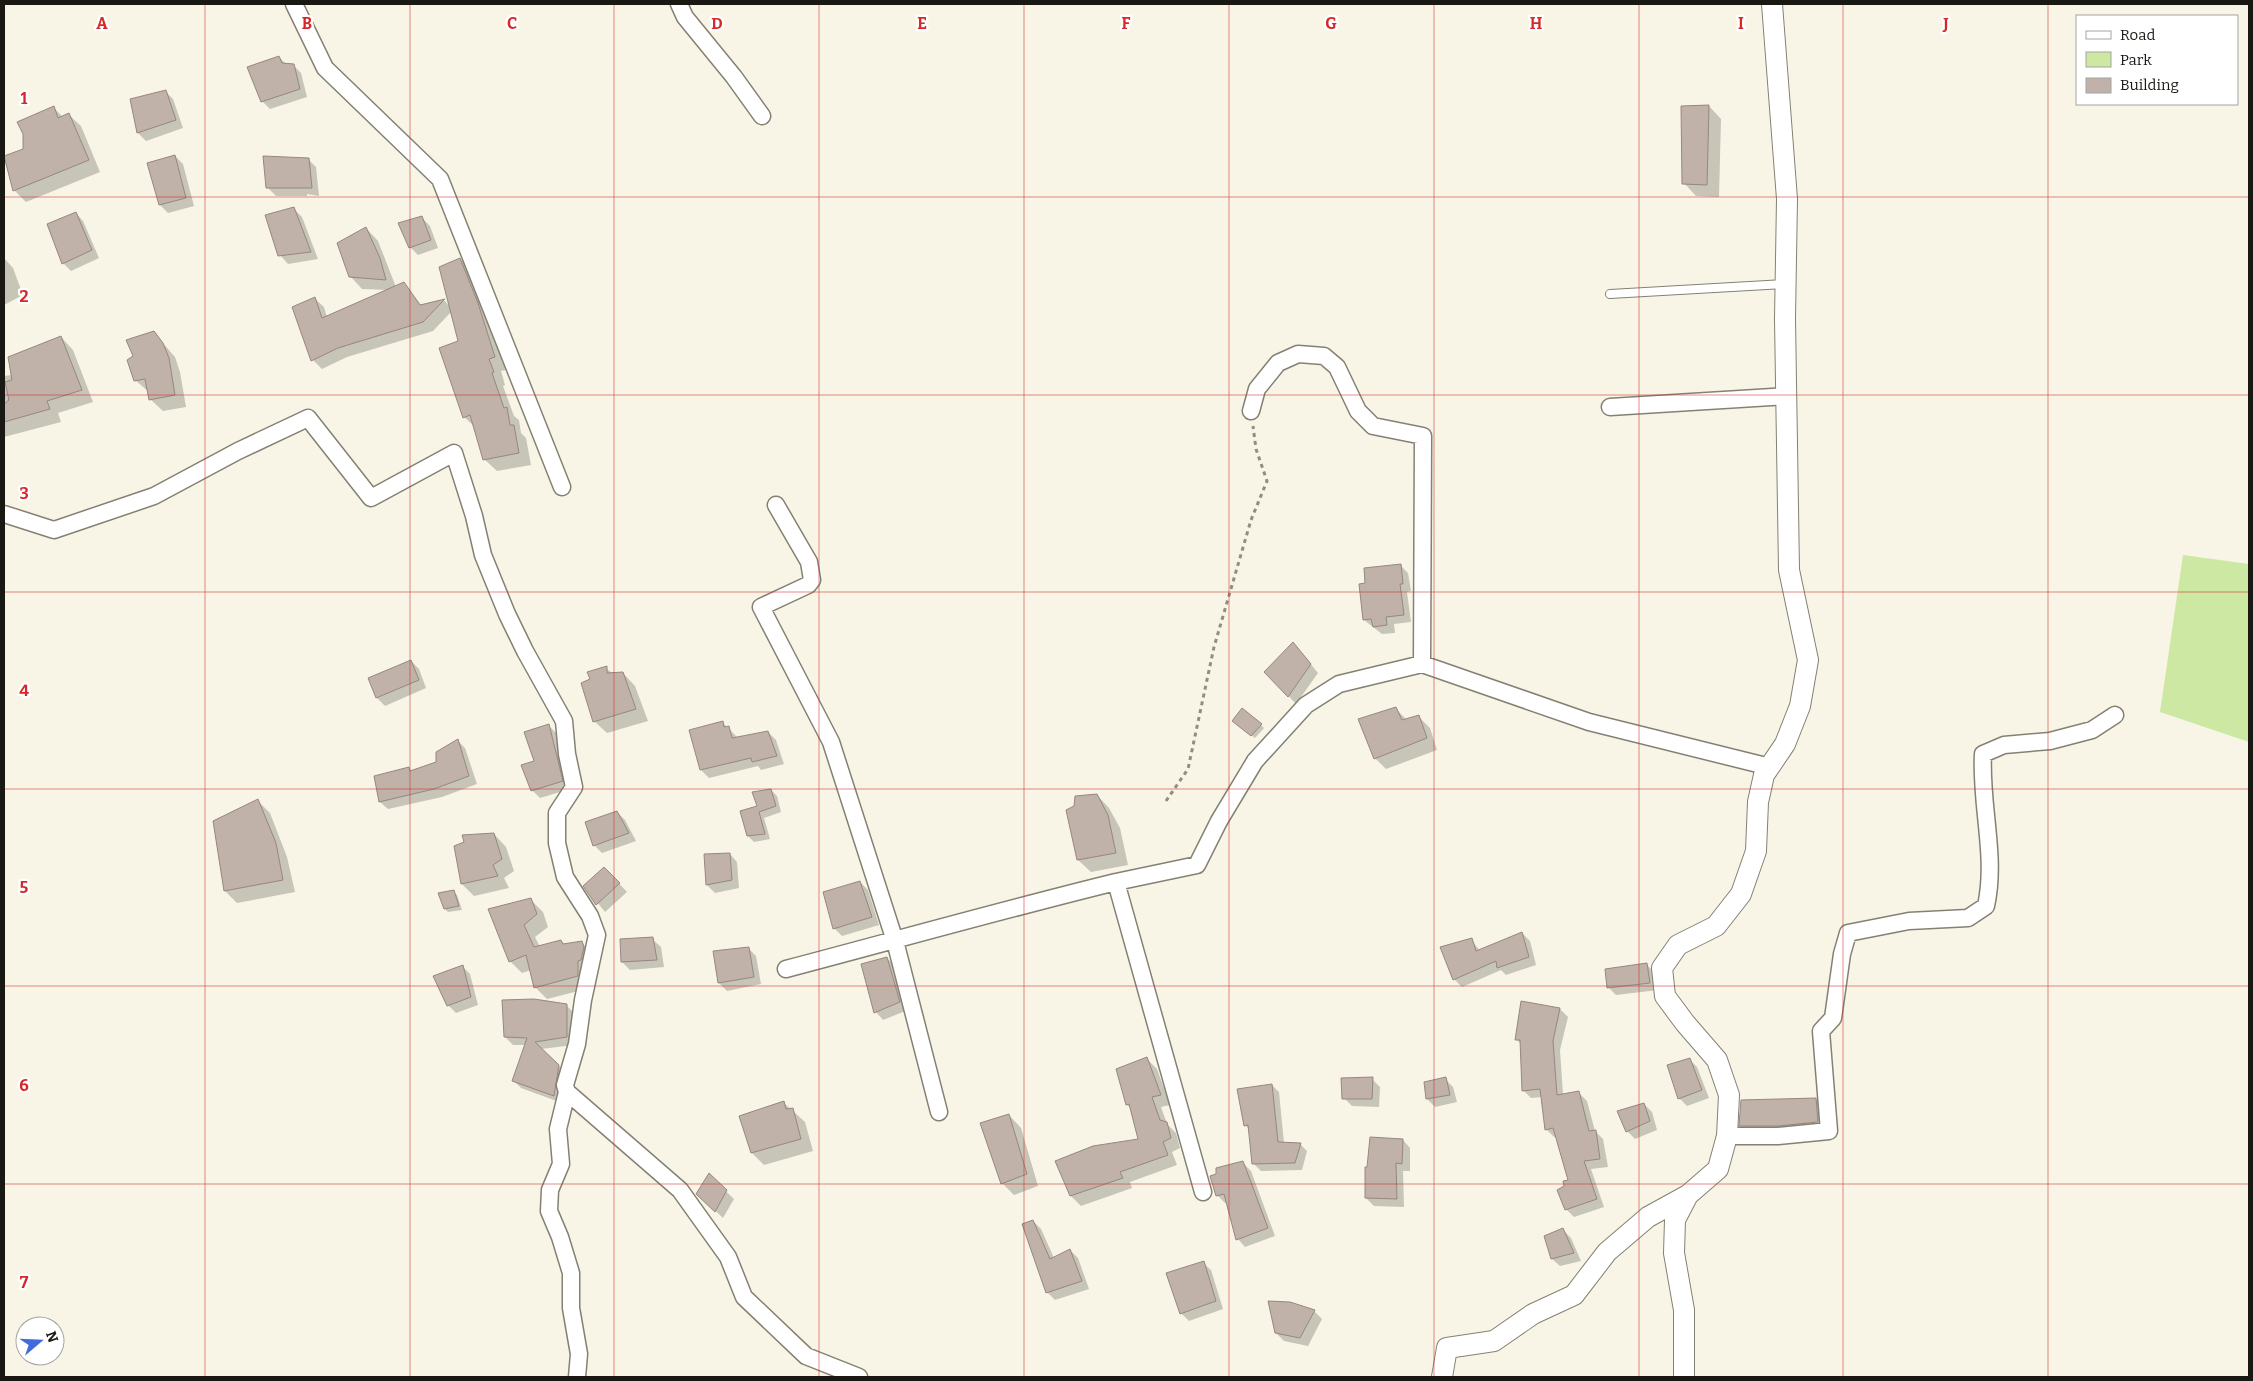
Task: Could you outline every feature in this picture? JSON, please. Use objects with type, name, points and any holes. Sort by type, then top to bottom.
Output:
[{"type":"street","points":[[294,4],[325,68],[440,180],[562,487]]},
{"type":"street","points":[[679,4],[684,17],[734,77],[762,116]]},
{"type":"street","points":[[1442,1377],[1447,1348],[1494,1341],[1533,1314],[1574,1295],[1607,1252],[1648,1217],[1688,1195],[1718,1169],[1727,1136],[1729,1096],[1718,1060],[1685,1023],[1665,996],[1662,968],[1678,945],[1716,926],[1741,894],[1756,851],[1758,802],[1764,775],[1786,744],[1800,706],[1808,660],[1789,570],[1787,199],[1772,4]]},
{"type":"street","points":[[1251,411],[1257,389],[1278,363],[1298,354],[1324,356],[1337,367],[1358,411],[1373,426],[1423,436],[1422,664]]},
{"type":"street","points":[[1610,407],[1787,396]]},
{"type":"street","points":[[4,514],[54,530],[154,496],[238,451],[308,418],[371,498],[454,453],[474,516],[483,555],[507,614],[525,651],[564,721],[567,754],[574,787],[557,813],[557,843],[565,877],[590,916],[597,935],[582,1000],[577,1044],[565,1085],[568,1092],[680,1190],[728,1257],[744,1297],[806,1356],[859,1377]]},
{"type":"street","points":[[776,505],[809,562],[812,580],[808,585],[760,607],[831,742],[895,940],[939,1112]]},
{"type":"street","points":[[786,968],[994,912],[1116,882],[1197,865],[1219,821],[1255,761],[1306,705],[1339,684],[1422,664],[1590,722],[1770,766]]},
{"type":"street","points":[[1727,1136],[1778,1136],[1828,1131],[1821,1031],[1833,1018],[1842,954],[1848,933],[1909,921],[1968,918],[1986,906],[1991,885],[1987,818],[1982,778],[1983,754],[2004,745],[2050,741],[2092,730],[2114,715]]},
{"type":"street","points":[[1116,882],[1203,1192]]},
{"type":"street","points":[[568,1092],[558,1129],[561,1164],[550,1190],[549,1212],[560,1237],[571,1273],[571,1308],[579,1354],[577,1377]]},
{"type":"street","points":[[1684,1377],[1684,1310],[1674,1253],[1675,1220],[1688,1195]]},
{"type":"lane","points":[[1610,294],[1786,284]]},
{"type":"path","points":[[1166,801],[1188,769],[1214,647],[1229,592],[1251,520],[1267,481],[1256,449],[1251,411]]},
{"type":"green space","points":[[2183,555],[2249,564],[2249,742],[2160,712]]},
{"type":"building","points":[[279,56],[282,63],[294,64],[300,89],[261,102],[247,67]]},
{"type":"building","points":[[166,90],[176,120],[137,133],[130,99]]},
{"type":"building","points":[[1709,105],[1707,185],[1682,184],[1681,106]]},
{"type":"building","points":[[54,106],[58,118],[69,113],[89,160],[13,191],[4,156],[23,149],[23,134],[17,122]]},
{"type":"building","points":[[175,155],[186,198],[159,205],[147,163]]},
{"type":"building","points":[[263,156],[309,158],[312,188],[266,188]]},
{"type":"building","points":[[294,207],[311,252],[278,256],[265,215]]},
{"type":"building","points":[[76,212],[92,250],[62,264],[47,224]]},
{"type":"building","points":[[422,216],[431,240],[409,248],[398,223]]},
{"type":"building","points":[[366,227],[380,258],[386,280],[349,277],[337,243]]},
{"type":"building","points":[[460,258],[478,303],[495,357],[489,359],[494,372],[492,373],[504,408],[507,407],[510,425],[514,425],[519,453],[483,460],[470,415],[463,418],[439,348],[458,341],[439,267]]},
{"type":"building","points":[[404,282],[420,305],[445,299],[423,322],[338,348],[311,361],[292,307],[315,297],[322,318]]},
{"type":"building","points":[[154,331],[163,343],[169,358],[175,395],[149,400],[145,379],[134,381],[127,360],[133,356],[126,340]]},
{"type":"building","points":[[61,336],[82,390],[47,401],[50,409],[4,422],[4,404],[9,400],[5,382],[12,380],[8,357]]},
{"type":"building","points":[[1401,564],[1403,584],[1400,584],[1404,615],[1386,617],[1387,625],[1373,627],[1371,619],[1363,620],[1359,584],[1365,583],[1364,568]]},
{"type":"building","points":[[1293,642],[1311,664],[1288,697],[1264,672]]},
{"type":"building","points":[[411,660],[419,680],[376,698],[368,678]]},
{"type":"building","points":[[607,666],[607,673],[623,672],[636,709],[593,722],[581,683],[590,679],[587,672]]},
{"type":"building","points":[[1396,707],[1402,720],[1419,715],[1427,738],[1374,759],[1358,719]]},
{"type":"building","points":[[1242,708],[1262,724],[1251,736],[1232,721]]},
{"type":"building","points":[[723,721],[724,727],[729,726],[732,738],[768,731],[777,756],[752,762],[751,758],[700,770],[689,730]]},
{"type":"building","points":[[549,724],[563,781],[531,791],[521,765],[534,761],[524,732]]},
{"type":"building","points":[[458,739],[469,776],[434,789],[379,802],[374,776],[409,767],[410,771],[436,762],[436,752]]},
{"type":"building","points":[[771,789],[776,806],[759,812],[765,834],[747,836],[740,811],[757,806],[752,792]]},
{"type":"building","points":[[1097,794],[1108,815],[1116,853],[1077,860],[1066,810],[1074,806],[1075,796]]},
{"type":"building","points":[[258,799],[276,843],[283,880],[224,891],[213,821]]},
{"type":"building","points":[[617,811],[629,833],[593,846],[585,822]]},
{"type":"building","points":[[494,833],[502,859],[493,865],[498,876],[461,884],[454,846],[464,842],[462,835]]},
{"type":"building","points":[[730,853],[732,880],[706,885],[704,854]]},
{"type":"building","points":[[604,867],[620,883],[596,905],[583,886]]},
{"type":"building","points":[[860,881],[872,917],[833,929],[823,892]]},
{"type":"building","points":[[454,890],[459,906],[444,909],[438,893]]},
{"type":"building","points":[[531,898],[537,914],[524,925],[534,947],[561,940],[563,944],[582,941],[584,947],[581,960],[578,961],[578,976],[534,988],[526,955],[509,962],[488,909]]},
{"type":"building","points":[[1522,932],[1529,957],[1497,968],[1496,961],[1453,980],[1440,947],[1472,938],[1476,951]]},
{"type":"building","points":[[653,937],[657,960],[621,962],[620,939]]},
{"type":"building","points":[[749,947],[754,977],[718,983],[713,951]]},
{"type":"building","points":[[887,957],[900,1002],[874,1013],[861,964]]},
{"type":"building","points":[[1647,963],[1650,983],[1607,988],[1605,969]]},
{"type":"building","points":[[463,965],[471,997],[447,1006],[433,976]]},
{"type":"building","points":[[534,999],[567,1004],[567,1037],[535,1042],[559,1065],[554,1096],[512,1081],[527,1038],[504,1037],[502,1000]]},
{"type":"building","points":[[1521,1001],[1560,1008],[1553,1041],[1557,1095],[1579,1091],[1589,1131],[1596,1130],[1600,1159],[1584,1161],[1597,1199],[1565,1210],[1557,1190],[1564,1186],[1563,1181],[1568,1180],[1553,1128],[1545,1130],[1540,1089],[1522,1091],[1520,1040],[1515,1040]]},
{"type":"building","points":[[1147,1057],[1161,1095],[1152,1097],[1160,1120],[1167,1122],[1171,1138],[1163,1142],[1168,1155],[1120,1172],[1123,1178],[1070,1196],[1055,1161],[1093,1146],[1138,1139],[1129,1104],[1126,1105],[1116,1069]]},
{"type":"building","points":[[1690,1058],[1702,1090],[1678,1099],[1667,1065]]},
{"type":"building","points":[[1373,1077],[1372,1099],[1342,1099],[1341,1078]]},
{"type":"building","points":[[1446,1077],[1450,1095],[1426,1099],[1424,1082]]},
{"type":"building","points":[[1272,1084],[1278,1142],[1301,1143],[1295,1163],[1252,1164],[1248,1125],[1244,1126],[1237,1089]]},
{"type":"building","points":[[1816,1098],[1818,1122],[1778,1126],[1739,1126],[1741,1100]]},
{"type":"building","points":[[784,1101],[786,1109],[793,1108],[801,1139],[751,1153],[739,1116]]},
{"type":"building","points":[[1644,1103],[1650,1121],[1626,1132],[1617,1111]]},
{"type":"building","points":[[1009,1114],[1027,1174],[1001,1184],[980,1123]]},
{"type":"building","points":[[1370,1137],[1403,1139],[1402,1164],[1396,1163],[1397,1199],[1365,1198],[1365,1167],[1367,1167]]},
{"type":"building","points":[[1243,1161],[1268,1228],[1236,1240],[1224,1194],[1216,1196],[1210,1176],[1216,1174],[1216,1168]]},
{"type":"building","points":[[709,1173],[727,1190],[715,1212],[696,1194]]},
{"type":"building","points":[[1033,1220],[1050,1259],[1070,1249],[1082,1281],[1046,1293],[1022,1224]]},
{"type":"building","points":[[1563,1228],[1574,1253],[1551,1259],[1544,1236]]},
{"type":"building","points":[[1204,1261],[1216,1301],[1180,1314],[1166,1273]]},
{"type":"building","points":[[1268,1301],[1290,1302],[1315,1310],[1300,1338],[1275,1333]]}]
